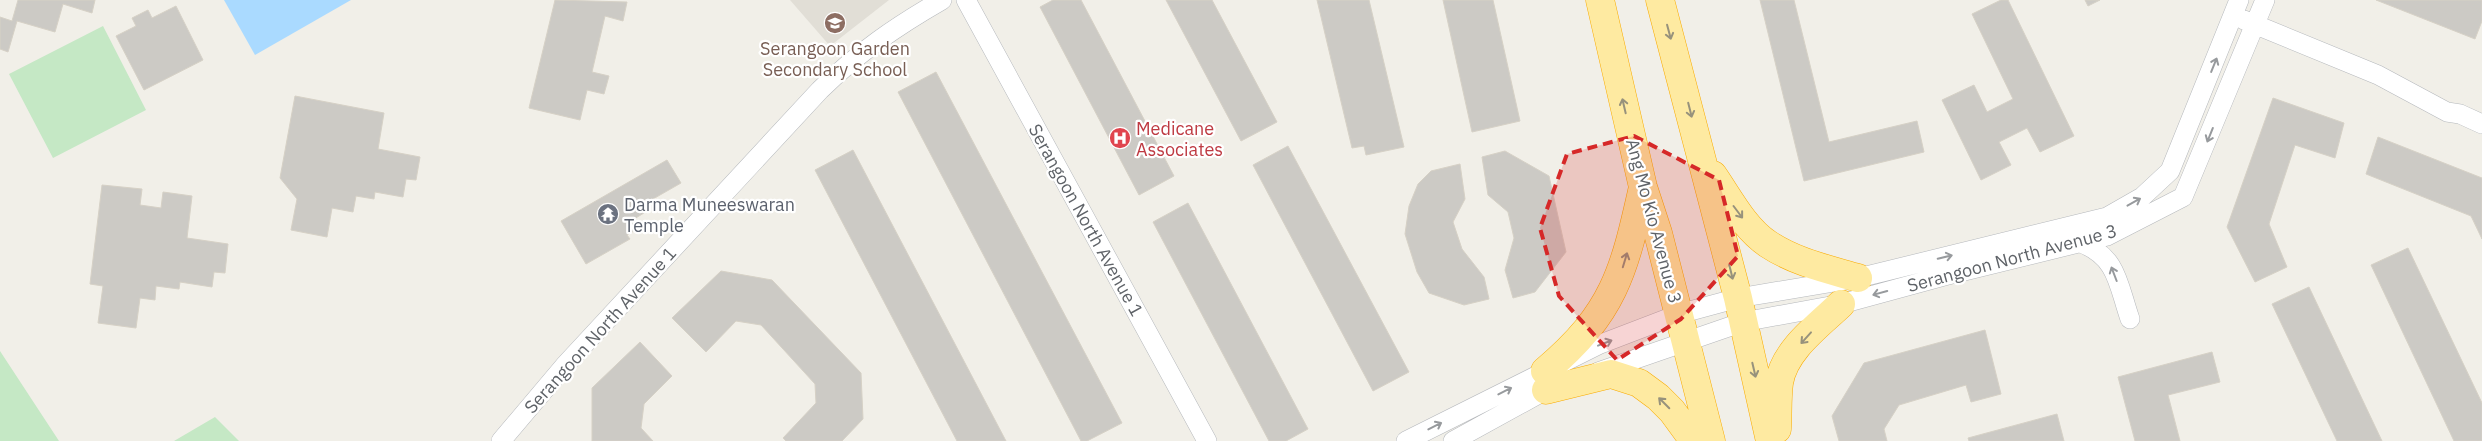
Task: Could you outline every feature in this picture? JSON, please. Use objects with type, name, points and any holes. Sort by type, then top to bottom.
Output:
[{"type":"highway","name":"Ang Mo Kio Avenue 3","points":[[1600,0],[1643,187],[1658,233],[1711,441]]},
{"type":"highway","points":[[1660,0],[1741,310],[1770,441]]},
{"type":"highway","points":[[1702,156],[1740,215],[1767,243],[1797,260],[1858,278]]},
{"type":"highway","points":[[1546,381],[1606,305],[1623,267],[1643,187]]},
{"type":"highway","points":[[1777,441],[1779,381],[1789,359],[1808,336],[1841,304]]},
{"type":"highway","points":[[1546,381],[1610,374],[1639,383],[1672,410],[1694,441]]},
{"type":"street","name":"Serangoon North Avenue 1","points":[[501,441],[566,364],[820,90],[854,59],[893,29],[942,0]]},
{"type":"street","name":"Serangoon North Avenue 1","points":[[966,0],[1207,441]]},
{"type":"street","name":"Serangoon North Avenue 3","points":[[1679,314],[1841,304],[1944,276],[2108,236],[2183,197],[2265,0]]},
{"type":"street","name":"Serangoon North Avenue 3","points":[[1686,340],[1741,310],[1858,278],[2106,217],[2142,197],[2170,171],[2236,7]]},
{"type":"street","points":[[2236,7],[2255,25],[2378,75],[2447,112],[2460,114],[2482,124]]},
{"type":"street","points":[[2447,112],[2456,122],[2482,135]]},
{"type":"street","points":[[2081,243],[2096,249],[2108,260],[2130,319]]},
{"type":"street","points":[[1453,441],[1598,345],[1679,314]]},
{"type":"street","points":[[1406,441],[1546,381],[1686,340]]},
{"type":"highlighted area","points":[[1634,136],[1719,180],[1738,256],[1681,319],[1617,360],[1559,296],[1540,228],[1567,154]]},
{"type":"shaded area","name":"Serangoon Garden Secondary School","points":[[790,0],[889,0],[830,46]]},
{"type":"green space","points":[[103,26],[146,110],[53,158],[9,74]]},
{"type":"green space","points":[[0,351],[59,441],[0,441]]},
{"type":"green space","points":[[215,417],[239,441],[174,441]]},
{"type":"water","points":[[224,0],[351,0],[255,55]]},
{"type":"building","points":[[18,0],[95,0],[92,13],[63,4],[55,32],[17,21],[8,52],[0,49],[0,17],[12,21]]},
{"type":"building","points":[[555,0],[627,2],[623,21],[605,16],[592,72],[609,76],[604,94],[587,90],[580,120],[529,108]]},
{"type":"building","points":[[1053,0],[1081,0],[1174,176],[1139,195],[1040,7]]},
{"type":"building","points":[[1166,0],[1212,0],[1277,122],[1241,141]]},
{"type":"building","points":[[1317,0],[1369,0],[1404,147],[1366,155],[1364,146],[1352,148]]},
{"type":"building","points":[[1443,0],[1493,0],[1520,121],[1472,132]]},
{"type":"building","points":[[1760,0],[1794,0],[1829,142],[1917,121],[1924,152],[1804,181]]},
{"type":"building","points":[[2001,0],[2008,0],[2074,136],[2040,152],[2027,128],[1999,142],[2011,165],[1981,180],[1942,100],[1974,85],[1987,112],[2013,99],[1972,14]]},
{"type":"building","points":[[2085,0],[2100,0],[2088,6]]},
{"type":"building","points":[[2376,0],[2482,0],[2482,21],[2475,39]]},
{"type":"building","points":[[176,6],[203,60],[144,90],[116,36],[136,26],[132,18],[148,10],[152,18]]},
{"type":"building","points":[[936,72],[1122,423],[1087,441],[1081,441],[898,92]]},
{"type":"building","points":[[295,96],[384,113],[378,149],[420,157],[416,180],[406,179],[403,197],[375,192],[374,199],[356,196],[353,212],[332,208],[327,237],[291,230],[297,199],[280,178]]},
{"type":"building","points":[[2273,98],[2344,123],[2335,158],[2295,145],[2269,224],[2287,267],[2255,282],[2227,227]]},
{"type":"building","points":[[2378,137],[2482,178],[2482,239],[2471,216],[2366,174]]},
{"type":"building","points":[[1288,146],[1409,372],[1373,391],[1253,165]]},
{"type":"building","points":[[853,150],[1006,441],[957,441],[815,170]]},
{"type":"building","points":[[1505,151],[1549,176],[1566,252],[1535,292],[1513,298],[1505,270],[1514,238],[1508,212],[1488,195],[1482,157]]},
{"type":"building","name":"Darma Muneeswaran Temple","points":[[667,160],[681,183],[646,203],[649,210],[634,219],[639,228],[627,235],[630,239],[586,264],[561,221]]},
{"type":"building","points":[[1460,164],[1465,199],[1453,222],[1462,249],[1484,277],[1489,299],[1464,305],[1429,293],[1417,272],[1405,234],[1409,206],[1418,184],[1431,171]]},
{"type":"building","points":[[102,185],[142,189],[140,205],[161,208],[163,192],[192,196],[187,238],[228,244],[225,273],[214,272],[212,287],[180,282],[179,289],[156,286],[155,300],[140,298],[136,328],[98,323],[103,286],[90,284]]},
{"type":"building","points":[[1188,203],[1308,429],[1286,441],[1269,441],[1153,222]]},
{"type":"building","points":[[2408,248],[2482,403],[2482,441],[2454,441],[2371,265]]},
{"type":"building","points":[[721,271],[772,280],[861,373],[863,419],[842,441],[786,441],[783,438],[816,403],[815,384],[761,325],[736,321],[706,352],[672,318]]},
{"type":"building","points":[[2309,287],[2382,441],[2337,441],[2272,304]]},
{"type":"building","points":[[1985,330],[2001,394],[1971,402],[1966,385],[1899,405],[1884,429],[1887,441],[1839,441],[1832,416],[1864,363]]},
{"type":"building","points":[[640,342],[672,376],[644,404],[641,428],[653,441],[592,441],[592,388]]},
{"type":"building","points":[[2212,352],[2220,382],[2168,395],[2180,441],[2135,441],[2118,377]]},
{"type":"building","points":[[2057,414],[2064,441],[1969,441],[1968,438]]},
{"type":"place","name":"Serangoon Garden Secondary School","points":[[835,23]]},
{"type":"place","name":"Medicane Associates","points":[[1120,138]]},
{"type":"place","name":"Darma Muneeswaran Temple","points":[[608,214]]}]
